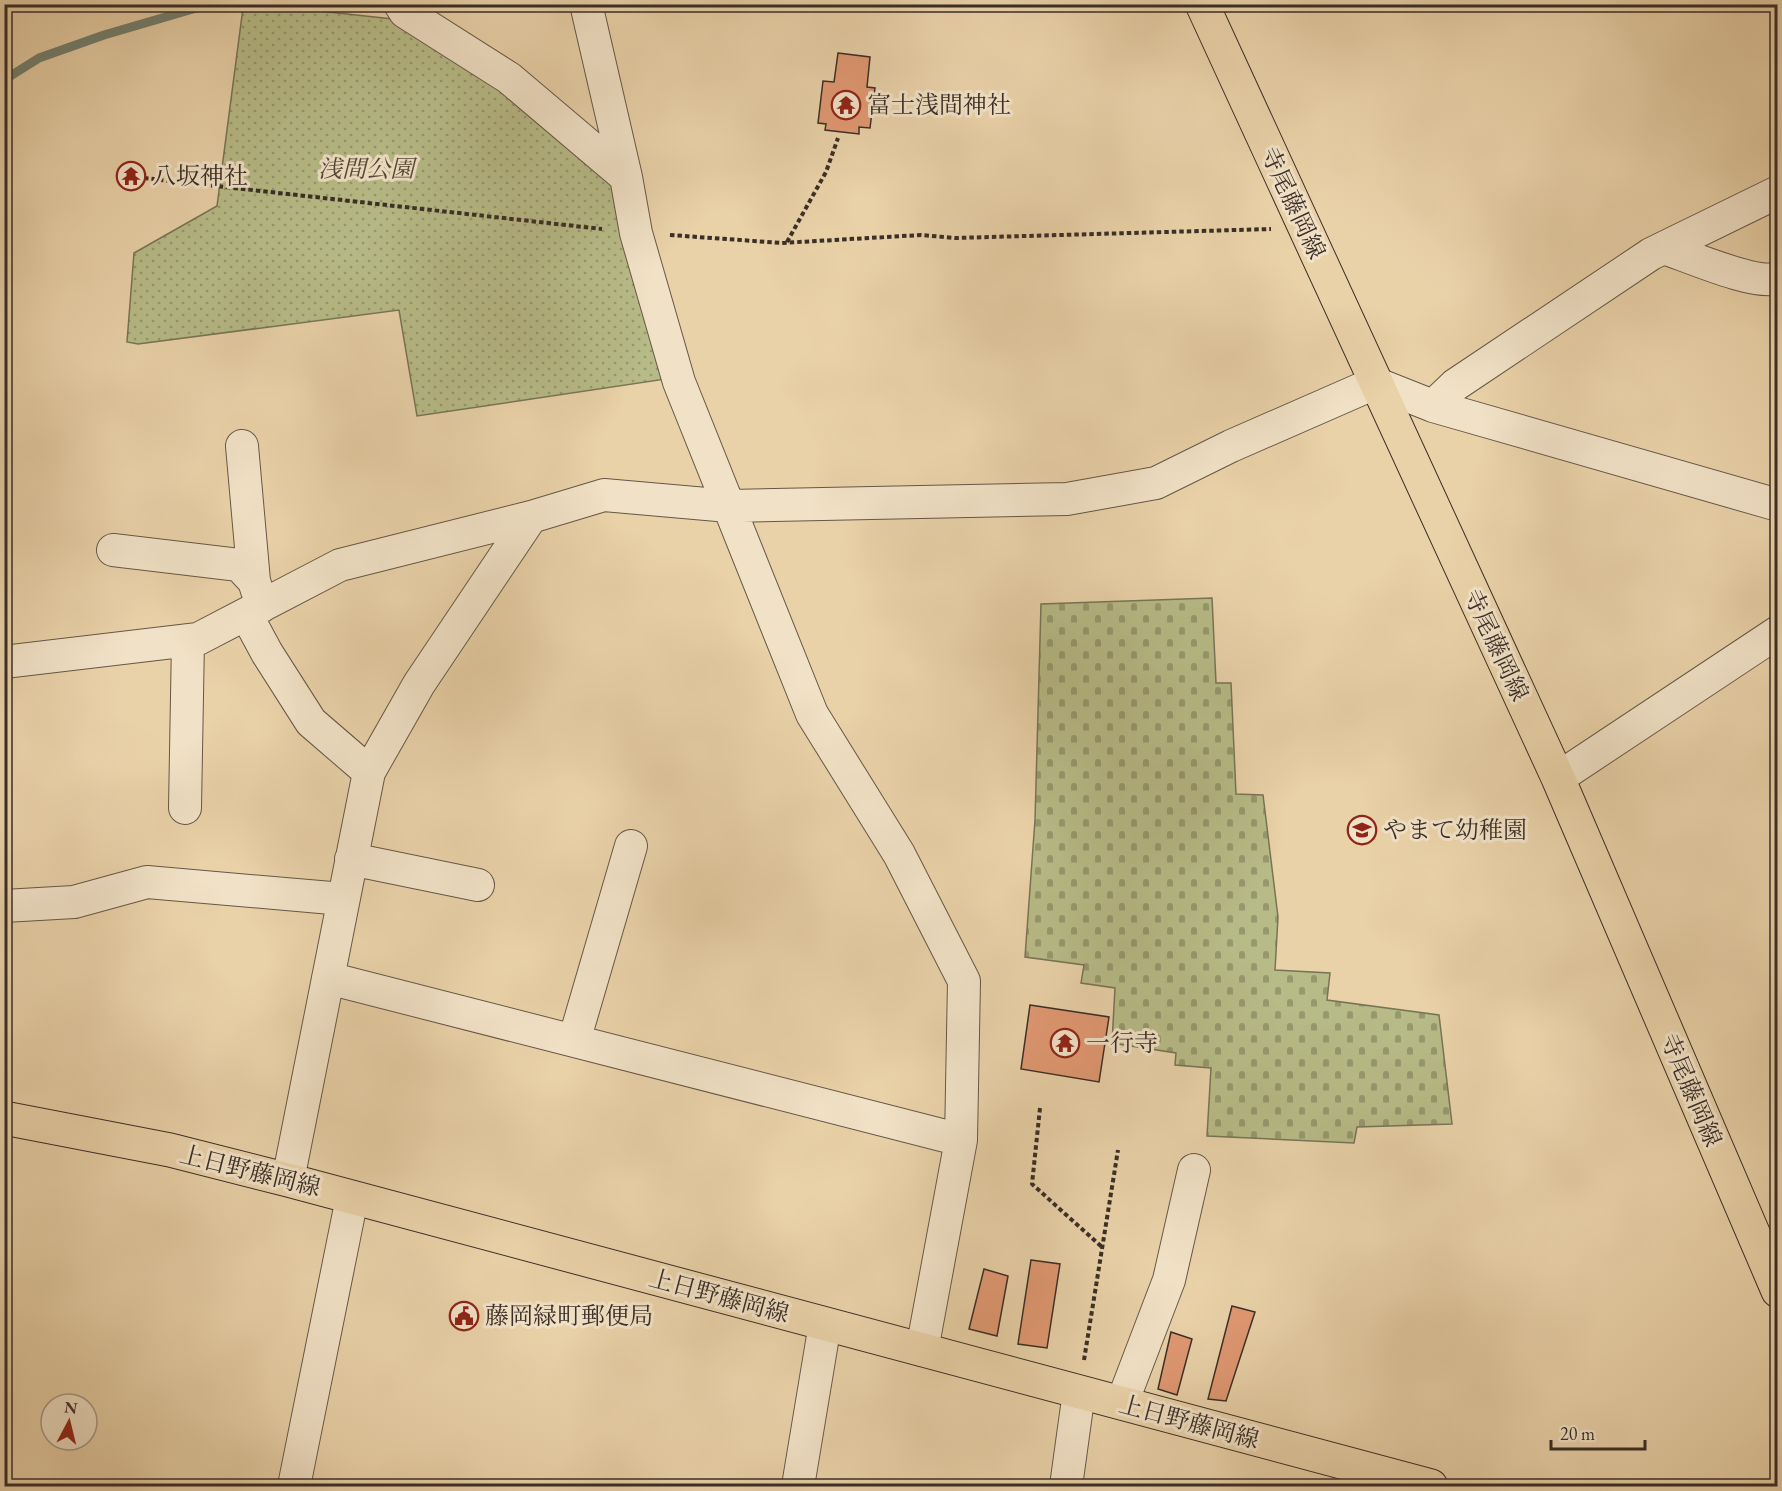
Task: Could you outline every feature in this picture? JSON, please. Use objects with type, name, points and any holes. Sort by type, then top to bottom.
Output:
[{"type":"main road","name":"寺尾藤岡線","points":[[1202,4],[1558,778],[1778,1291]]},
{"type":"main road","name":"上日野藤岡線","points":[[4,1118],[170,1150],[288,1180],[1422,1485]]},
{"type":"street","points":[[400,4],[405,12],[509,78],[626,177]]},
{"type":"street","points":[[585,4],[626,177],[636,233],[679,382],[812,714],[899,854],[964,981],[961,1140],[922,1350]]},
{"type":"street","points":[[1433,406],[1455,385],[1664,248],[1778,192]]},
{"type":"street","points":[[1664,248],[1738,274],[1772,280],[1778,278]]},
{"type":"street","points":[[4,662],[198,639],[254,600],[340,565],[531,517],[604,495],[729,506],[1067,499],[1156,483],[1376,383],[1433,406],[1778,505]]},
{"type":"street","points":[[242,446],[254,600],[267,653],[312,722],[369,772]]},
{"type":"street","points":[[288,1180],[369,772],[419,684],[531,517]]},
{"type":"street","points":[[113,550],[239,565],[254,600]]},
{"type":"street","points":[[1558,778],[1778,632]]},
{"type":"street","points":[[185,808],[188,640]]},
{"type":"street","points":[[574,1041],[631,846]]},
{"type":"street","points":[[351,859],[478,885]]},
{"type":"street","points":[[4,906],[74,902],[147,882],[343,899]]},
{"type":"street","points":[[328,978],[961,1140]]},
{"type":"street","points":[[1122,1403],[1169,1280],[1194,1170]]},
{"type":"street","points":[[294,1486],[352,1198]]},
{"type":"street","points":[[798,1486],[825,1324]]},
{"type":"street","points":[[1066,1486],[1079,1392]]},
{"type":"path","points":[[787,242],[826,172],[838,138]]},
{"type":"path","points":[[144,178],[636,233],[787,242],[921,235],[955,238],[1304,228]]},
{"type":"path","points":[[1040,1108],[1032,1184],[1103,1248]]},
{"type":"path","points":[[1079,1392],[1118,1150]]},
{"type":"green space","name":"浅間公園","points":[[264,5],[402,20],[508,94],[614,186],[666,379],[417,416],[399,310],[138,344],[127,342],[134,253],[217,206],[243,8]]},
{"type":"green space","points":[[1212,598],[1216,683],[1231,683],[1236,794],[1263,795],[1278,917],[1275,970],[1330,973],[1327,1000],[1439,1015],[1452,1124],[1357,1127],[1354,1143],[1207,1136],[1211,1068],[1175,1065],[1176,1053],[1112,1043],[1115,988],[1081,983],[1084,965],[1025,957],[1035,820],[1041,604]]},
{"type":"building","name":"富士浅間神社","points":[[838,53],[870,57],[867,87],[875,88],[870,128],[859,127],[859,134],[825,130],[826,124],[818,123],[823,81],[834,82]]},
{"type":"building","name":"八坂神社","points":[[123,166],[141,168],[138,186],[120,184]]},
{"type":"building","name":"一行寺","points":[[1030,1005],[1109,1017],[1099,1082],[1021,1069]]},
{"type":"building","points":[[1031,1260],[1060,1264],[1047,1348],[1018,1344]]},
{"type":"building","points":[[984,1269],[1008,1276],[997,1336],[969,1329]]},
{"type":"building","points":[[1232,1306],[1255,1312],[1226,1401],[1208,1399]]},
{"type":"building","points":[[1171,1332],[1192,1339],[1177,1395],[1158,1389]]},
{"type":"waterway","points":[[4,80],[39,58],[104,35],[210,4]]},
{"type":"place","name":"富士浅間神社","points":[[846,105]]},
{"type":"place","name":"八坂神社","points":[[131,176]]},
{"type":"place","name":"やまて幼稚園","points":[[1362,830]]},
{"type":"place","name":"一行寺","points":[[1065,1043]]},
{"type":"place","name":"藤岡緑町郵便局","points":[[464,1316]]}]
